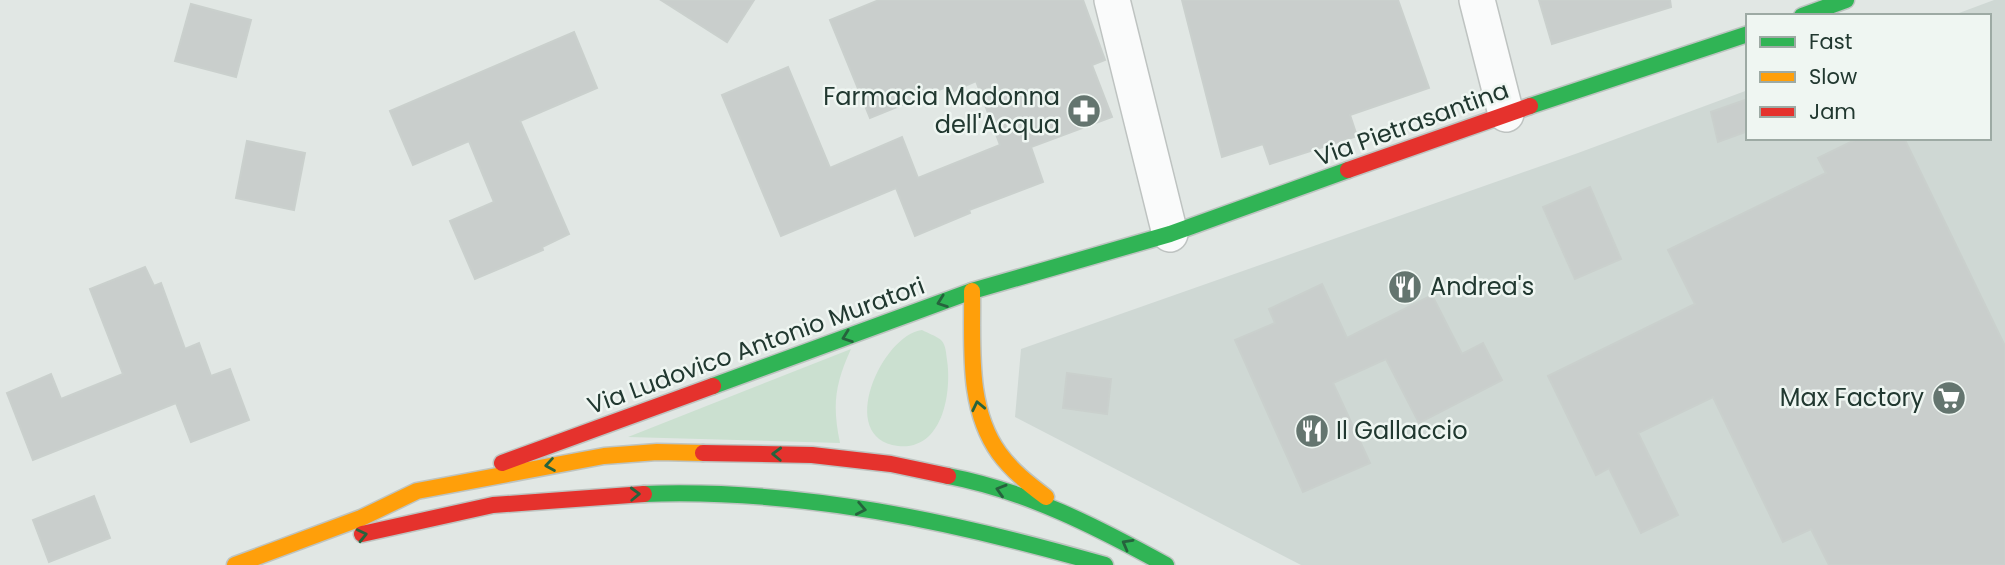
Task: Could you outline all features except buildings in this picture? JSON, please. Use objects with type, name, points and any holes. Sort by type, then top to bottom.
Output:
[{"type":"main road","points":[[1808,14],[1846,0]]},
{"type":"main road","name":"Via Pietrasantina","points":[[1093,257],[1170,234],[1506,114],[1746,35]]},
{"type":"main road","name":"Via Ludovico Antonio Muratori","points":[[438,487],[972,291],[1093,257]]},
{"type":"main road","points":[[972,291],[973,381],[982,423],[989,439],[1007,464],[1024,481],[1087,524]]},
{"type":"main road","points":[[241,563],[361,518],[416,491],[505,472],[604,456],[657,452],[813,455],[891,464],[965,479],[1043,503],[1166,565]]},
{"type":"main road","points":[[241,563],[494,505],[609,495],[694,492],[839,505],[1012,538],[1105,565]]},
{"type":"street","points":[[1112,0],[1170,234]]},
{"type":"street","points":[[1477,0],[1506,114]]},
{"type":"shaded area","points":[[1994,0],[2005,0],[2005,565],[1301,565],[1015,417],[1021,349],[1578,153],[1746,91],[1746,140],[1991,140],[1991,14],[1956,14]]},
{"type":"green space","points":[[922,330],[941,340],[945,347],[948,373],[946,403],[935,429],[925,439],[913,445],[898,446],[879,439],[870,425],[867,407],[871,387],[880,367],[893,349],[907,336]]},
{"type":"green space","points":[[851,349],[836,395],[840,443],[628,437]]},
{"type":"traffic: fast","points":[[1808,14],[1846,0]]},
{"type":"traffic: fast","points":[[1530,106],[1746,35]]},
{"type":"traffic: fast","points":[[713,386],[972,291],[1170,234],[1348,170]]},
{"type":"traffic: fast","points":[[948,476],[1006,491],[1061,512],[1166,565]]},
{"type":"traffic: fast","points":[[644,494],[702,494],[819,502],[935,522],[1105,565]]},
{"type":"traffic: slow","points":[[972,291],[972,354],[981,416],[988,435],[1004,460],[1046,497]]},
{"type":"traffic: slow","points":[[235,565],[361,518],[417,491],[604,456],[657,452],[703,453]]},
{"type":"traffic: jam","points":[[1348,170],[1530,106]]},
{"type":"traffic: jam","points":[[502,463],[713,386]]},
{"type":"traffic: jam","points":[[703,453],[812,455],[891,464],[948,476]]},
{"type":"traffic: jam","points":[[362,534],[493,505],[644,494]]},
{"type":"place","name":"Farmacia Madonna dell'Acqua","points":[[1084,111]]},
{"type":"place","name":"Andrea's","points":[[1405,287]]},
{"type":"place","name":"Max Factory","points":[[1949,398]]},
{"type":"place","name":"Il Gallaccio","points":[[1312,431]]}]
